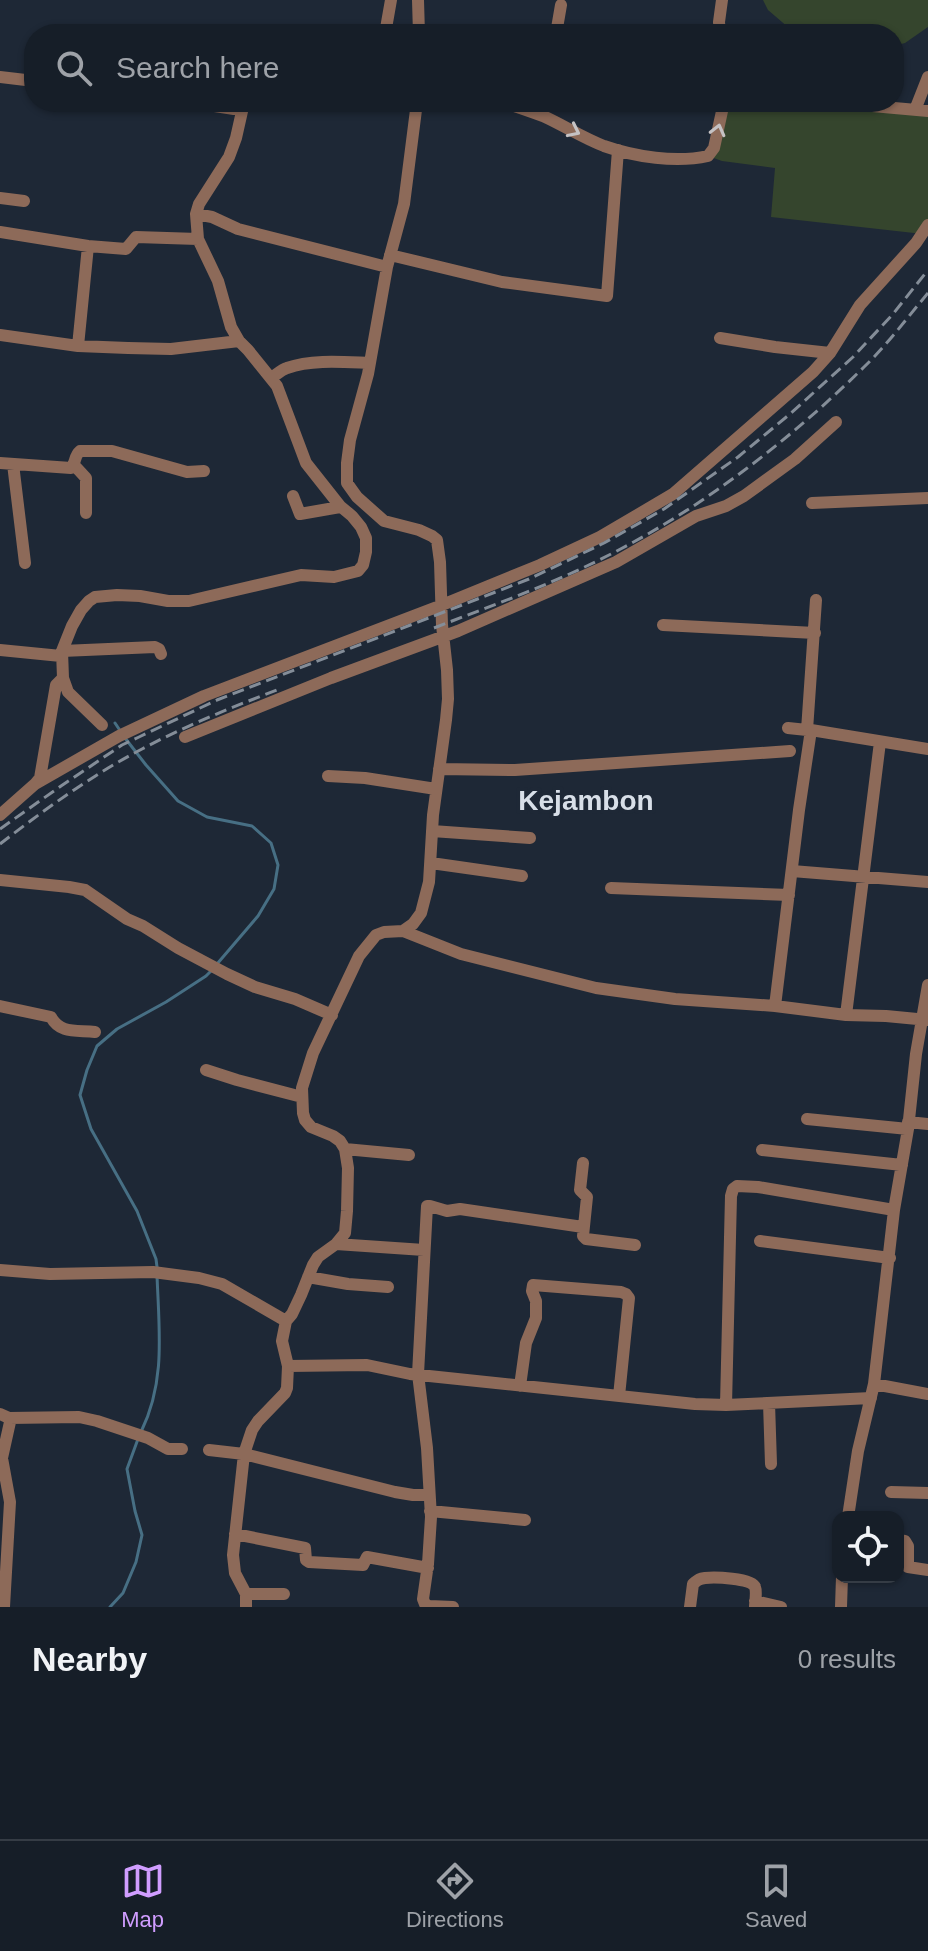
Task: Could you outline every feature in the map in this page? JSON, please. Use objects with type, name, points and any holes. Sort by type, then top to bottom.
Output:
[{"type":"street","points":[[387,24],[391,0]]},
{"type":"street","points":[[418,0],[419,24]]},
{"type":"street","points":[[719,24],[722,0]]},
{"type":"street","points":[[558,24],[561,5]]},
{"type":"street","points":[[0,77],[24,80]]},
{"type":"street","points":[[922,111],[928,77]]},
{"type":"street","points":[[243,112],[229,157],[199,204],[204,215],[198,239],[218,281],[231,327],[277,386],[306,463],[340,507]]},
{"type":"street","points":[[102,725],[68,692],[63,678],[67,652],[81,610],[95,597],[117,595],[189,601],[301,575],[334,577],[358,571],[363,565],[367,545],[347,483],[347,463],[404,204],[415,112]]},
{"type":"street","points":[[530,112],[601,145],[641,155],[690,160],[708,156],[714,148],[722,112]]},
{"type":"street","points":[[541,116],[542,112]]},
{"type":"street","points":[[204,215],[238,229],[389,261],[502,282],[607,296],[618,150]]},
{"type":"street","points":[[0,198],[24,201]]},
{"type":"street","points":[[0,815],[35,784],[123,734],[204,696],[442,605],[576,548],[673,494],[813,372],[830,353],[860,305],[916,243],[928,225]]},
{"type":"street","points":[[0,232],[126,249],[136,237],[198,239]]},
{"type":"street","points":[[78,346],[88,246]]},
{"type":"street","points":[[0,335],[78,346],[171,349],[239,341]]},
{"type":"street","points":[[720,338],[830,353]]},
{"type":"street","points":[[272,378],[284,369],[304,365],[370,363]]},
{"type":"street","points":[[185,737],[331,678],[444,637],[584,577],[645,547],[696,516],[731,504],[768,481],[836,422]]},
{"type":"street","points":[[86,513],[86,478],[74,465],[75,455],[80,451],[103,450],[187,472],[204,471]]},
{"type":"street","points":[[25,563],[7,464],[71,468],[74,465]]},
{"type":"street","points":[[293,496],[300,514],[340,507],[358,510],[419,530],[437,540],[448,699],[436,789],[429,882],[421,913],[403,931]]},
{"type":"street","points":[[812,503],[928,498]]},
{"type":"street","points":[[775,1006],[809,730],[816,600]]},
{"type":"street","points":[[663,625],[815,633]]},
{"type":"street","points":[[0,650],[67,652],[155,647],[161,654]]},
{"type":"street","points":[[35,784],[41,774],[56,685],[63,678]]},
{"type":"street","points":[[788,728],[928,749]]},
{"type":"street","points":[[846,1015],[880,742]]},
{"type":"street","points":[[439,769],[515,770],[790,751]]},
{"type":"street","points":[[328,776],[365,778],[436,789]]},
{"type":"street","points":[[432,831],[530,838]]},
{"type":"street","points":[[431,863],[522,876]]},
{"type":"street","points":[[792,871],[928,882]]},
{"type":"street","points":[[0,880],[85,890],[127,919],[227,974],[332,1015]]},
{"type":"street","points":[[611,888],[789,895]]},
{"type":"street","points":[[284,1594],[246,1600],[233,1566],[244,1454],[252,1430],[287,1388],[288,1366],[282,1341],[286,1321],[318,1257],[345,1233],[348,1168],[345,1149],[333,1136],[311,1127],[303,1113],[302,1097],[307,1069],[359,956],[369,941],[384,932],[403,931],[461,954],[596,988],[667,998],[925,1020]]},
{"type":"street","points":[[849,1511],[858,1451],[873,1391],[894,1210],[928,985]]},
{"type":"street","points":[[0,1006],[51,1017],[54,1024],[62,1029],[95,1032]]},
{"type":"street","points":[[206,1070],[302,1097]]},
{"type":"street","points":[[807,1119],[928,1124]]},
{"type":"street","points":[[345,1149],[409,1155]]},
{"type":"street","points":[[762,1150],[902,1165]]},
{"type":"street","points":[[583,1163],[580,1190],[587,1197],[583,1236],[586,1239],[635,1245]]},
{"type":"street","points":[[726,1405],[733,1189],[737,1186],[758,1187],[894,1210]]},
{"type":"street","points":[[453,1607],[423,1605],[430,1511],[427,1448],[418,1374],[427,1208],[457,1209],[583,1227]]},
{"type":"street","points":[[760,1241],[890,1258]]},
{"type":"street","points":[[336,1244],[424,1250]]},
{"type":"street","points":[[0,1270],[50,1274],[159,1273],[199,1278],[222,1284],[286,1321]]},
{"type":"street","points":[[308,1277],[388,1287]]},
{"type":"street","points":[[520,1386],[526,1343],[536,1318],[533,1285],[621,1292],[629,1298],[619,1396]]},
{"type":"street","points":[[288,1366],[367,1365],[520,1386],[726,1405],[873,1391],[928,1394]]},
{"type":"street","points":[[769,1403],[771,1464]]},
{"type":"street","points":[[5,1416],[79,1417],[148,1438],[168,1449],[182,1449]]},
{"type":"street","points":[[4,1607],[4,1560],[10,1502],[2,1458],[10,1422],[5,1416]]},
{"type":"street","points":[[209,1450],[244,1454],[395,1492],[429,1495]]},
{"type":"street","points":[[891,1492],[928,1493]]},
{"type":"street","points":[[430,1511],[525,1520]]},
{"type":"street","points":[[235,1534],[305,1548],[309,1562],[363,1565],[368,1557],[428,1568]]},
{"type":"street","points":[[904,1541],[908,1546],[908,1567],[928,1570]]},
{"type":"street","points":[[690,1607],[693,1584],[705,1578],[752,1582],[755,1604],[781,1607]]},
{"type":"street","points":[[841,1607],[842,1583]]},
{"type":"green space","points":[[763,0],[928,0],[928,27],[904,43],[904,24],[784,24],[768,10]]},
{"type":"green space","points":[[928,111],[928,225],[923,234],[771,217],[775,168],[722,161],[708,156],[721,112]]},
{"type":"waterway","points":[[115,723],[121,732]]},
{"type":"waterway","points":[[125,738],[178,801],[207,817],[252,826],[271,843],[278,865],[274,889],[258,916],[217,964]]},
{"type":"waterway","points":[[157,1267],[137,1211],[91,1129],[80,1095],[97,1046],[117,1029],[166,1002],[212,970]]},
{"type":"waterway","points":[[141,1432],[158,1375],[157,1275]]},
{"type":"waterway","points":[[110,1607],[123,1593],[136,1562],[142,1535],[127,1469],[138,1439]]},
{"type":"railway","points":[[0,829],[122,745],[217,700],[529,579],[604,543],[664,509],[738,457],[853,357],[928,270]]},
{"type":"railway","points":[[434,628],[588,566],[711,494],[744,471],[836,394],[881,350],[928,293]]},
{"type":"railway","points":[[0,844],[123,759],[194,724],[282,688]]},
{"type":"district","name":"Kejambon","points":[[586,800]]}]
